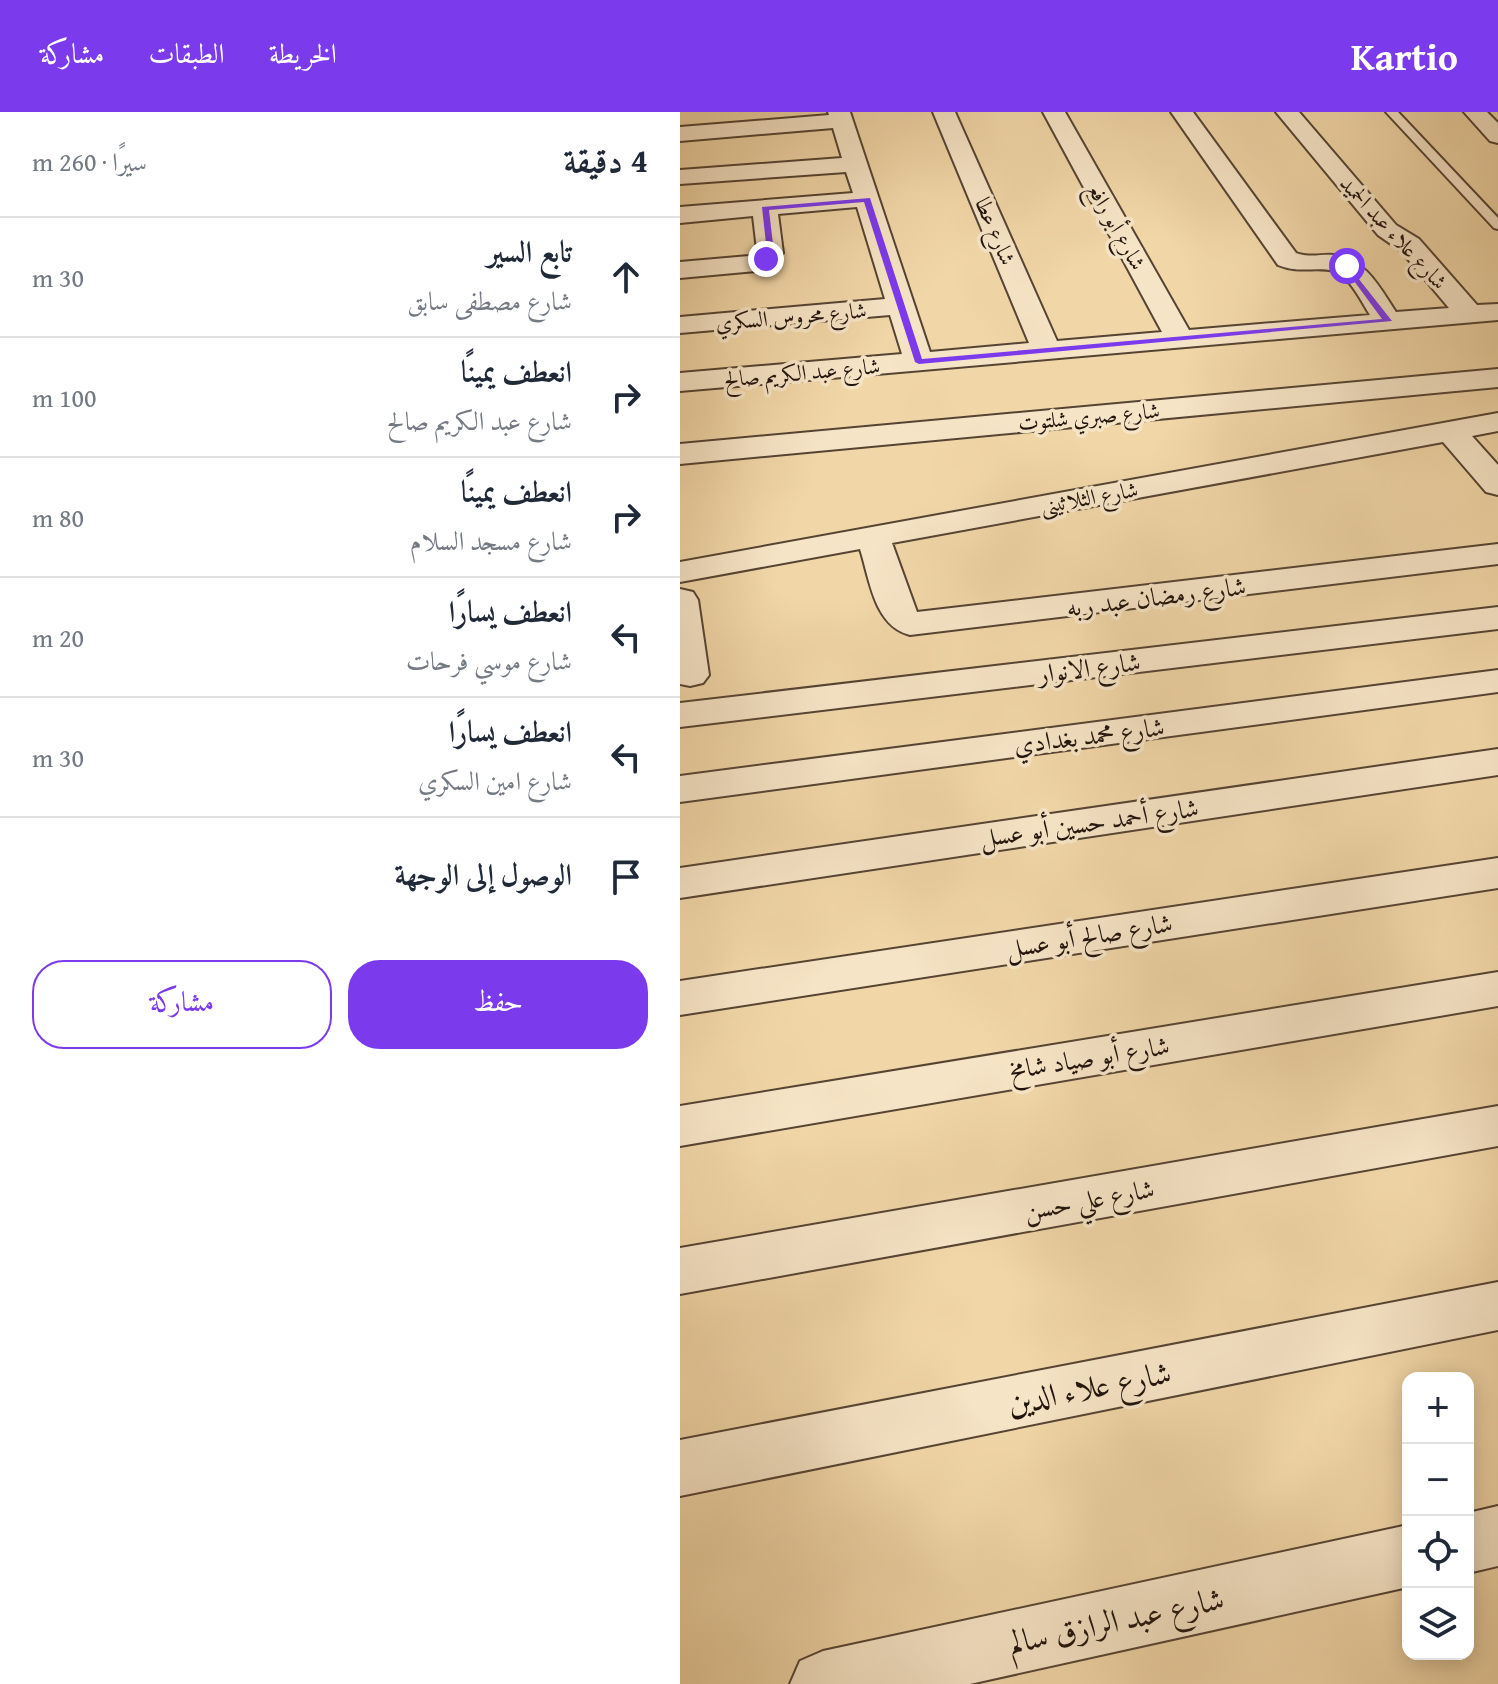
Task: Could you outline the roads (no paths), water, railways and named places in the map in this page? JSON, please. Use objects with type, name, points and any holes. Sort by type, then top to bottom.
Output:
[{"type":"street","name":"شارع عطا","points":[[944,112],[1047,351]]},
{"type":"street","name":"شارع أبو رافع","points":[[1054,112],[1180,339]]},
{"type":"street","points":[[1182,112],[1287,259],[1301,264],[1347,266],[1388,321]]},
{"type":"street","name":"شارع علاء عبد الحميد","points":[[1287,112],[1387,230],[1410,245],[1469,314]]},
{"type":"street","points":[[1475,112],[1498,136]]},
{"type":"street","points":[[680,134],[841,117],[919,362]]},
{"type":"street","points":[[680,177],[856,164]]},
{"type":"street","points":[[680,215],[867,199]]},
{"type":"street","points":[[680,270],[756,263],[766,259],[770,253],[765,208]]},
{"type":"street","name":"شارع محروس السكري","points":[[680,325],[901,306]]},
{"type":"street","name":"شارع عبد الكريم صالح","points":[[680,382],[1498,312]]},
{"type":"street","name":"شارع صبري شلتوت","points":[[680,454],[1498,378]]},
{"type":"street","name":"شارع الثلاثينى","points":[[680,572],[1498,422]]},
{"type":"street","points":[[1451,432],[1498,485]]},
{"type":"street","name":"شارع رمضان عبد ربه","points":[[873,537],[901,618],[910,624],[1498,554]]},
{"type":"street","points":[[680,600],[690,675]]},
{"type":"street","name":"شارع الانوار","points":[[680,715],[1498,618]]},
{"type":"street","name":"شارع محمد بغدادي","points":[[680,789],[1498,681]]},
{"type":"street","name":"شارع أحمد حسين أبو عسل","points":[[680,883],[1498,762]]},
{"type":"street","name":"شارع صالح أبو عسل","points":[[680,998],[1498,873]]},
{"type":"street","name":"شارع أبو صياد شامخ","points":[[680,1126],[1498,989]]},
{"type":"street","name":"شارع علي حسن","points":[[680,1271],[1498,1126]]},
{"type":"street","name":"شارع علاء الدين","points":[[680,1468],[1498,1306]]},
{"type":"street","points":[[1474,1542],[1498,1536]]},
{"type":"street","name":"شارع عبد الرازق سالم","points":[[823,1684],[1402,1557]]},
{"type":"lane","points":[[1392,112],[1498,225]]}]
